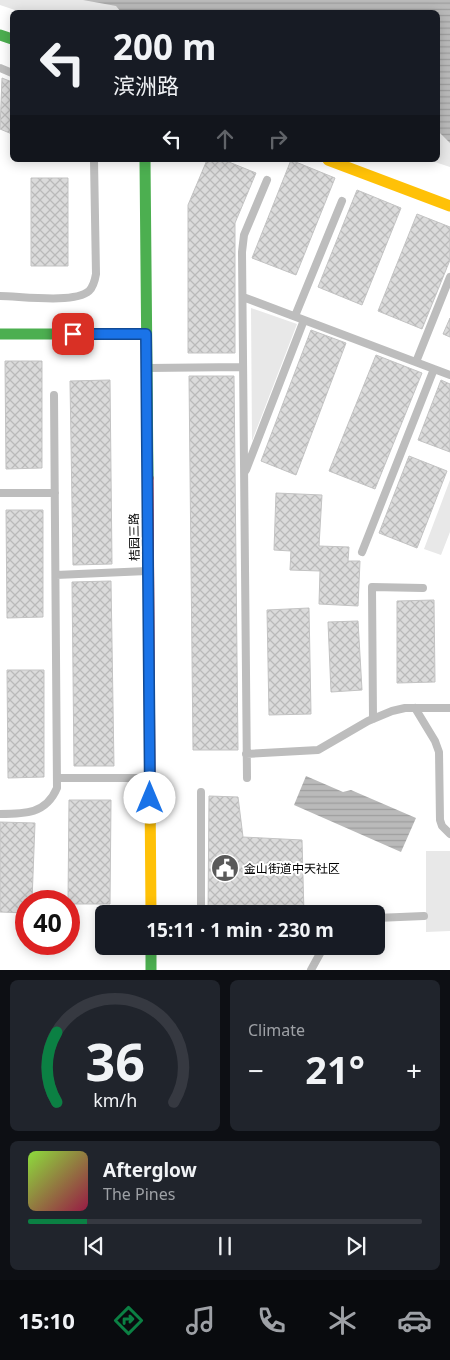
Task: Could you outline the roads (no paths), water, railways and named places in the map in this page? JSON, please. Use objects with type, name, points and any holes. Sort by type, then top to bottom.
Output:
[{"type":"street","name":"桔园三路","points":[[144,162],[151,905]]},
{"type":"street","points":[[333,162],[450,206]]},
{"type":"street","points":[[0,334],[146,334]]},
{"type":"street","points":[[151,955],[151,970]]},
{"type":"lane","points":[[0,296],[72,297],[89,291],[96,274],[94,162]]},
{"type":"lane","points":[[246,778],[244,235],[267,180]]},
{"type":"lane","points":[[295,316],[342,201]]},
{"type":"lane","points":[[416,362],[450,278]]},
{"type":"lane","points":[[243,297],[450,375]]},
{"type":"lane","points":[[244,474],[304,320]]},
{"type":"lane","points":[[146,368],[244,367]]},
{"type":"lane","points":[[362,552],[434,369]]},
{"type":"lane","points":[[0,814],[20,814],[39,810],[53,797],[58,778],[54,395]]},
{"type":"lane","points":[[0,493],[55,493]]},
{"type":"lane","points":[[56,575],[148,571]]},
{"type":"lane","points":[[373,718],[372,588],[423,588]]},
{"type":"lane","points":[[246,754],[318,750],[373,718],[392,711],[415,708],[450,708]]},
{"type":"lane","points":[[415,708],[435,741],[439,752],[440,820],[442,826],[450,834]]},
{"type":"lane","points":[[58,778],[150,778]]},
{"type":"lane","points":[[201,792],[201,905]]},
{"type":"lane","points":[[385,918],[424,916]]},
{"type":"lane","points":[[311,970],[319,955]]},
{"type":"place","name":"金山街道中天社区","points":[[225,868]]}]
